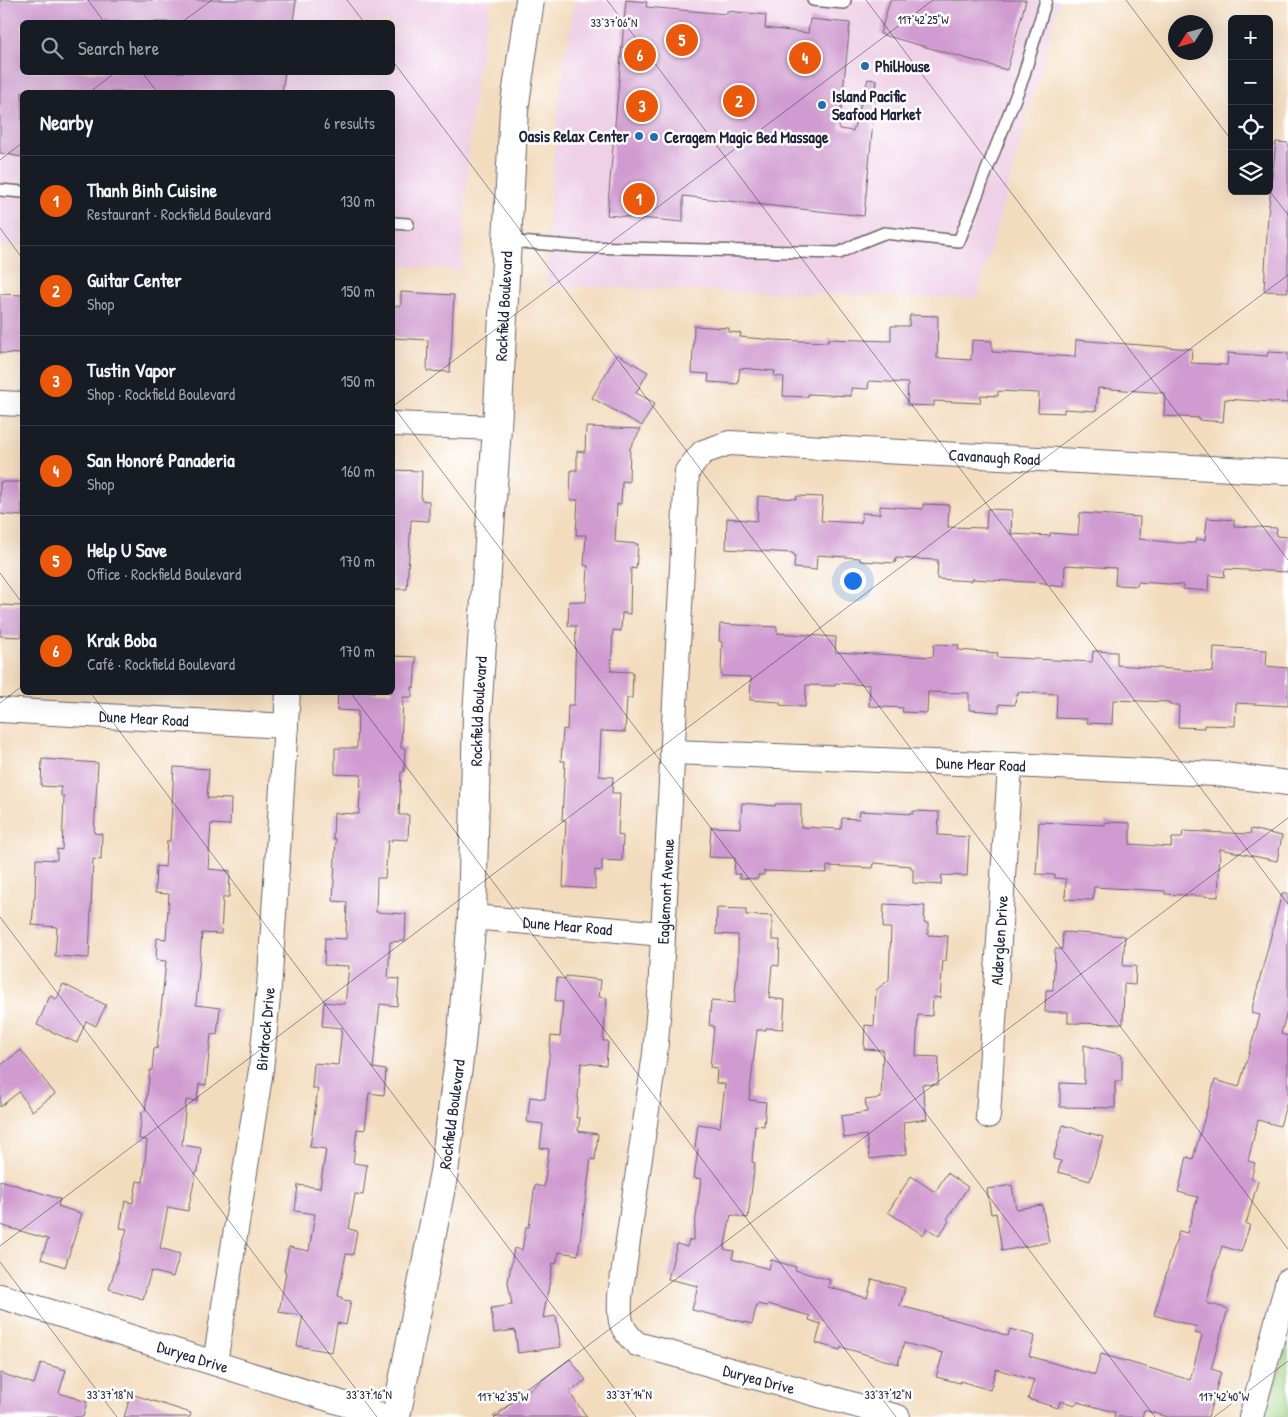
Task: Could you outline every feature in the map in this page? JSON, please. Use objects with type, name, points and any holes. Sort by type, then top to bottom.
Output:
[{"type":"main road","name":"Rockfield Boulevard","points":[[396,1417],[444,1172],[460,1044],[472,917],[477,714],[497,428],[514,110],[530,0]]},
{"type":"street","points":[[0,403],[20,404]]},
{"type":"street","points":[[395,424],[497,428]]},
{"type":"street","name":"Cavanaugh Road","points":[[702,452],[729,444],[1288,472]]},
{"type":"street","name":"Eaglemont Avenue","points":[[625,1333],[619,1316],[620,1296],[655,1054],[687,471],[702,452]]},
{"type":"street","name":"Birdrock Drive","points":[[215,1363],[261,1070],[270,976],[288,695]]},
{"type":"street","name":"Dune Mear Road","points":[[0,710],[286,726]]},
{"type":"street","name":"Dune Mear Road","points":[[672,752],[1217,774],[1288,783]]},
{"type":"street","name":"Alderglen Drive","points":[[988,1116],[1010,765]]},
{"type":"street","name":"Dune Mear Road","points":[[472,917],[663,934]]},
{"type":"street","points":[[1251,1417],[1288,1281]]},
{"type":"street","name":"Duryea Drive","points":[[0,1296],[386,1417]]},
{"type":"street","name":"Duryea Drive","points":[[625,1333],[637,1344],[898,1417]]},
{"type":"lane","points":[[813,0],[844,3],[845,0]]},
{"type":"lane","points":[[506,241],[583,247],[839,253],[884,233],[958,241],[1023,78],[1046,0]]},
{"type":"lane","points":[[0,190],[20,192]]},
{"type":"lane","points":[[395,223],[408,224]]},
{"type":"shaded area","points":[[0,0],[491,0],[478,68],[470,133],[462,270],[395,266],[395,90],[20,90],[20,247],[0,246]]},
{"type":"shaded area","points":[[575,0],[1060,0],[977,299],[547,286],[548,225],[556,129],[564,60]]},
{"type":"green space","points":[[1288,1341],[1288,1417],[1266,1417]]},
{"type":"building","points":[[0,0],[296,0],[293,20],[20,20],[20,75],[285,75],[282,90],[20,90],[20,157],[0,153]]},
{"type":"building","points":[[626,0],[647,2],[646,7],[727,14],[727,11],[766,15],[765,28],[808,33],[810,19],[850,23],[839,129],[853,131],[868,79],[877,80],[864,216],[683,196],[683,222],[607,215]]},
{"type":"building","points":[[890,0],[1026,0],[1007,70],[880,34]]},
{"type":"building","points":[[1276,142],[1288,143],[1288,292],[1264,291],[1268,214],[1270,195],[1273,195]]},
{"type":"building","points":[[401,292],[454,295],[450,372],[427,371],[428,340],[395,338],[395,306],[401,306]]},
{"type":"building","points":[[0,294],[20,295],[20,354],[0,353]]},
{"type":"building","points":[[910,315],[938,316],[937,358],[971,360],[972,340],[992,341],[992,352],[1075,357],[1076,340],[1192,349],[1191,363],[1227,365],[1228,353],[1267,356],[1268,352],[1288,353],[1288,403],[1225,399],[1223,422],[1199,420],[1199,418],[1164,416],[1165,393],[1098,388],[1096,411],[1064,409],[1064,413],[1038,412],[1039,393],[998,391],[998,396],[981,395],[980,403],[934,401],[934,406],[907,405],[908,383],[869,381],[868,389],[851,388],[851,396],[808,394],[808,397],[783,396],[784,377],[774,376],[775,371],[740,368],[738,384],[708,382],[709,374],[692,373],[694,326],[729,328],[729,332],[741,333],[740,337],[775,340],[828,342],[828,339],[891,341],[891,326],[909,326]]},
{"type":"building","points":[[617,354],[648,372],[636,393],[655,403],[642,426],[592,398]]},
{"type":"building","points":[[586,427],[641,429],[630,448],[629,482],[622,481],[621,504],[617,504],[615,542],[638,544],[636,569],[631,568],[630,614],[622,613],[621,631],[613,630],[611,671],[633,672],[632,698],[627,698],[625,732],[601,731],[599,776],[613,777],[612,793],[620,793],[618,835],[623,836],[622,861],[602,860],[602,871],[595,870],[595,889],[563,887],[566,820],[562,820],[565,761],[561,761],[563,729],[567,730],[568,705],[574,705],[576,626],[568,626],[569,601],[586,602],[588,566],[584,565],[586,535],[576,535],[578,500],[570,500],[571,470],[577,470],[577,451],[585,452]]},
{"type":"building","points":[[395,470],[422,471],[421,500],[429,501],[429,521],[411,520],[407,589],[395,589]]},
{"type":"building","points":[[0,482],[20,482],[20,516],[0,514]]},
{"type":"building","points":[[758,496],[796,499],[797,496],[823,497],[821,521],[861,523],[862,513],[880,514],[880,506],[923,509],[923,504],[949,505],[948,527],[986,528],[987,509],[1012,510],[1011,534],[1050,536],[1050,533],[1078,535],[1080,513],[1140,517],[1139,539],[1177,543],[1195,543],[1196,539],[1205,540],[1207,518],[1234,520],[1234,526],[1277,528],[1276,536],[1288,537],[1288,572],[1225,569],[1224,577],[1209,575],[1208,591],[1183,589],[1183,585],[1138,582],[1137,586],[1115,585],[1116,568],[1065,565],[1064,587],[1046,585],[1046,583],[937,579],[938,560],[896,558],[895,563],[860,561],[860,558],[817,555],[816,570],[794,568],[795,555],[793,553],[726,549],[727,518],[757,521]]},
{"type":"building","points":[[0,605],[20,606],[20,637],[0,636]]},
{"type":"building","points":[[720,624],[777,627],[777,633],[836,637],[835,652],[933,657],[934,644],[959,645],[958,650],[998,653],[997,657],[1092,662],[1093,651],[1117,652],[1117,665],[1213,672],[1214,647],[1267,650],[1266,666],[1288,668],[1288,706],[1236,703],[1235,726],[1204,725],[1204,728],[1178,727],[1179,705],[1169,705],[1169,702],[1113,700],[1112,724],[1087,723],[1087,719],[1056,718],[1057,694],[1018,692],[1015,705],[999,704],[999,712],[969,710],[969,693],[928,692],[927,713],[902,712],[903,708],[869,706],[870,685],[835,683],[835,686],[806,685],[805,707],[780,705],[780,702],[750,700],[751,677],[721,676],[722,642],[719,641]]},
{"type":"building","points":[[395,656],[416,657],[412,697],[403,697],[401,748],[405,748],[404,772],[401,772],[399,815],[409,815],[408,840],[392,839],[392,841],[388,841],[385,878],[377,878],[376,912],[406,914],[405,941],[390,942],[388,978],[399,979],[397,1006],[380,1004],[373,1068],[386,1070],[384,1095],[369,1093],[365,1130],[357,1129],[353,1163],[367,1165],[363,1195],[355,1194],[349,1229],[357,1231],[353,1255],[346,1254],[338,1296],[342,1297],[342,1300],[351,1301],[346,1325],[337,1323],[332,1352],[297,1346],[303,1316],[279,1312],[289,1247],[309,1251],[315,1214],[295,1211],[298,1185],[320,1188],[326,1149],[310,1147],[318,1088],[312,1088],[314,1063],[338,1065],[342,1028],[322,1026],[324,1002],[345,1004],[349,966],[324,965],[325,938],[346,939],[347,902],[333,901],[336,839],[333,839],[334,813],[359,814],[361,775],[335,774],[335,748],[357,748],[358,711],[337,710],[338,695],[395,695]]},
{"type":"building","points":[[42,759],[98,763],[94,833],[102,834],[101,860],[93,859],[89,958],[55,956],[57,927],[32,925],[36,859],[57,860],[57,849],[62,850],[64,796],[61,796],[61,787],[41,786]]},
{"type":"building","points":[[174,767],[209,769],[207,798],[231,799],[230,825],[211,824],[208,869],[230,871],[229,897],[223,897],[221,934],[202,933],[196,1005],[220,1008],[217,1035],[211,1034],[206,1085],[199,1084],[197,1101],[186,1100],[182,1145],[201,1148],[198,1172],[196,1172],[188,1211],[168,1207],[160,1248],[180,1254],[173,1277],[151,1271],[143,1299],[109,1289],[127,1229],[120,1228],[125,1201],[133,1203],[137,1181],[143,1182],[147,1140],[139,1139],[142,1111],[145,1112],[150,1070],[152,1070],[154,1048],[157,1049],[166,961],[156,960],[157,938],[166,939],[169,894],[155,893],[156,866],[165,867],[167,841],[170,841]]},
{"type":"building","points":[[742,803],[775,806],[775,804],[801,804],[801,827],[841,829],[842,818],[859,819],[860,811],[913,814],[913,811],[939,812],[938,835],[969,837],[967,876],[942,875],[941,885],[913,883],[913,869],[911,869],[911,866],[874,863],[873,868],[827,866],[827,873],[764,871],[764,875],[758,875],[758,879],[739,878],[740,874],[734,874],[735,858],[709,857],[711,827],[740,828]]},
{"type":"building","points":[[1039,822],[1105,825],[1105,822],[1130,823],[1130,844],[1171,847],[1172,838],[1182,838],[1183,831],[1250,834],[1251,829],[1282,836],[1277,861],[1220,849],[1218,897],[1165,894],[1165,891],[1094,887],[1093,900],[1065,899],[1066,879],[1055,878],[1055,875],[1036,874]]},
{"type":"building","points":[[1282,893],[1288,893],[1288,1008],[1281,1034],[1288,1036],[1288,1098],[1280,1126],[1258,1120],[1248,1161],[1255,1163],[1251,1179],[1258,1181],[1246,1224],[1250,1225],[1241,1252],[1222,1246],[1212,1280],[1207,1303],[1228,1309],[1211,1369],[1221,1372],[1208,1417],[1168,1417],[1144,1410],[1142,1417],[1114,1417],[1115,1412],[1077,1402],[1076,1405],[1060,1401],[1058,1408],[1028,1399],[1034,1380],[996,1369],[990,1390],[960,1381],[960,1383],[936,1377],[943,1353],[904,1343],[898,1364],[841,1347],[840,1350],[816,1343],[821,1324],[809,1320],[810,1316],[768,1304],[767,1306],[757,1304],[752,1324],[692,1310],[698,1286],[668,1279],[677,1244],[687,1247],[689,1240],[693,1240],[701,1179],[694,1178],[698,1149],[695,1148],[698,1124],[720,1127],[725,1084],[716,1083],[717,1068],[710,1067],[714,1026],[709,1025],[711,1001],[734,1003],[738,964],[738,935],[716,934],[717,908],[746,909],[746,915],[772,916],[772,940],[780,940],[779,966],[772,965],[769,998],[785,1000],[783,1029],[766,1028],[766,1030],[757,1030],[749,1100],[766,1102],[764,1126],[755,1125],[752,1162],[755,1163],[748,1218],[731,1215],[724,1249],[734,1251],[732,1259],[769,1269],[771,1260],[796,1267],[795,1270],[830,1280],[828,1287],[867,1298],[872,1279],[905,1288],[900,1306],[975,1325],[1008,1336],[1010,1329],[1035,1336],[1029,1356],[1095,1375],[1101,1354],[1190,1380],[1202,1335],[1195,1333],[1197,1327],[1154,1315],[1179,1231],[1187,1233],[1198,1197],[1178,1192],[1187,1157],[1193,1159],[1215,1080],[1239,1087],[1260,1015],[1251,1013]]},
{"type":"building","points":[[884,904],[925,906],[924,923],[928,923],[928,935],[948,936],[946,961],[943,961],[940,998],[933,997],[932,1016],[918,1015],[916,1056],[939,1057],[938,1085],[922,1084],[927,1119],[903,1122],[907,1154],[870,1159],[866,1135],[844,1138],[841,1116],[867,1112],[865,1100],[881,1098],[883,1050],[864,1049],[865,1025],[874,1026],[876,990],[889,980],[891,928],[883,928]]},
{"type":"building","points":[[1063,932],[1125,936],[1123,966],[1136,966],[1135,985],[1124,984],[1123,1024],[1068,1023],[1068,1012],[1045,1012],[1046,990],[1053,990],[1055,949],[1062,949]]},
{"type":"building","points":[[566,976],[601,980],[599,997],[607,998],[603,1041],[608,1041],[606,1065],[581,1063],[576,1118],[580,1118],[578,1131],[598,1134],[595,1160],[591,1159],[578,1255],[559,1252],[556,1264],[553,1263],[543,1318],[556,1316],[561,1347],[518,1353],[515,1330],[494,1333],[491,1308],[512,1305],[508,1282],[514,1248],[522,1250],[526,1227],[529,1227],[535,1185],[544,1187],[549,1149],[540,1148],[543,1124],[527,1122],[530,1097],[545,1099],[551,1036],[560,1037],[563,1002],[555,1001],[557,978],[565,979]]},
{"type":"building","points":[[63,984],[106,1005],[96,1026],[86,1021],[77,1043],[37,1025],[50,996],[57,999]]},
{"type":"building","points":[[1084,1045],[1122,1055],[1122,1081],[1115,1081],[1115,1108],[1060,1107],[1060,1083],[1084,1084]]},
{"type":"building","points":[[21,1050],[55,1094],[32,1111],[19,1092],[0,1107],[0,1066]]},
{"type":"building","points":[[1063,1125],[1103,1137],[1090,1181],[1058,1172],[1061,1161],[1053,1159]]},
{"type":"building","points":[[947,1173],[968,1187],[947,1219],[949,1221],[939,1236],[927,1228],[923,1235],[888,1212],[911,1176],[935,1192]]},
{"type":"building","points":[[0,1180],[60,1199],[58,1206],[82,1214],[65,1267],[41,1259],[48,1239],[0,1225]]},
{"type":"building","points":[[1012,1185],[1016,1209],[1042,1205],[1049,1242],[1002,1251],[996,1213],[991,1214],[987,1189]]},
{"type":"building","points":[[570,1359],[586,1380],[569,1392],[587,1417],[493,1417]]},
{"type":"building","points":[[41,1363],[66,1370],[59,1393],[87,1402],[83,1417],[0,1417],[0,1373],[34,1384]]},
{"type":"building","points":[[131,1394],[191,1413],[190,1417],[124,1417]]},
{"type":"place","name":"Help U Save","points":[[682,40]]},
{"type":"place","name":"Krak Boba","points":[[640,55]]},
{"type":"place","name":"San Honoré Panaderia","points":[[805,58]]},
{"type":"place","name":"PhilHouse","points":[[865,66]]},
{"type":"place","name":"Guitar Center","points":[[739,101]]},
{"type":"place","name":"Island Pacific Seafood Market","points":[[822,105]]},
{"type":"place","name":"Tustin Vapor","points":[[642,106]]},
{"type":"place","name":"Oasis Relax Center","points":[[639,136]]},
{"type":"place","name":"Ceragem Magic Bed Massage","points":[[654,137]]},
{"type":"place","name":"Thanh Binh Cuisine","points":[[639,199]]}]
